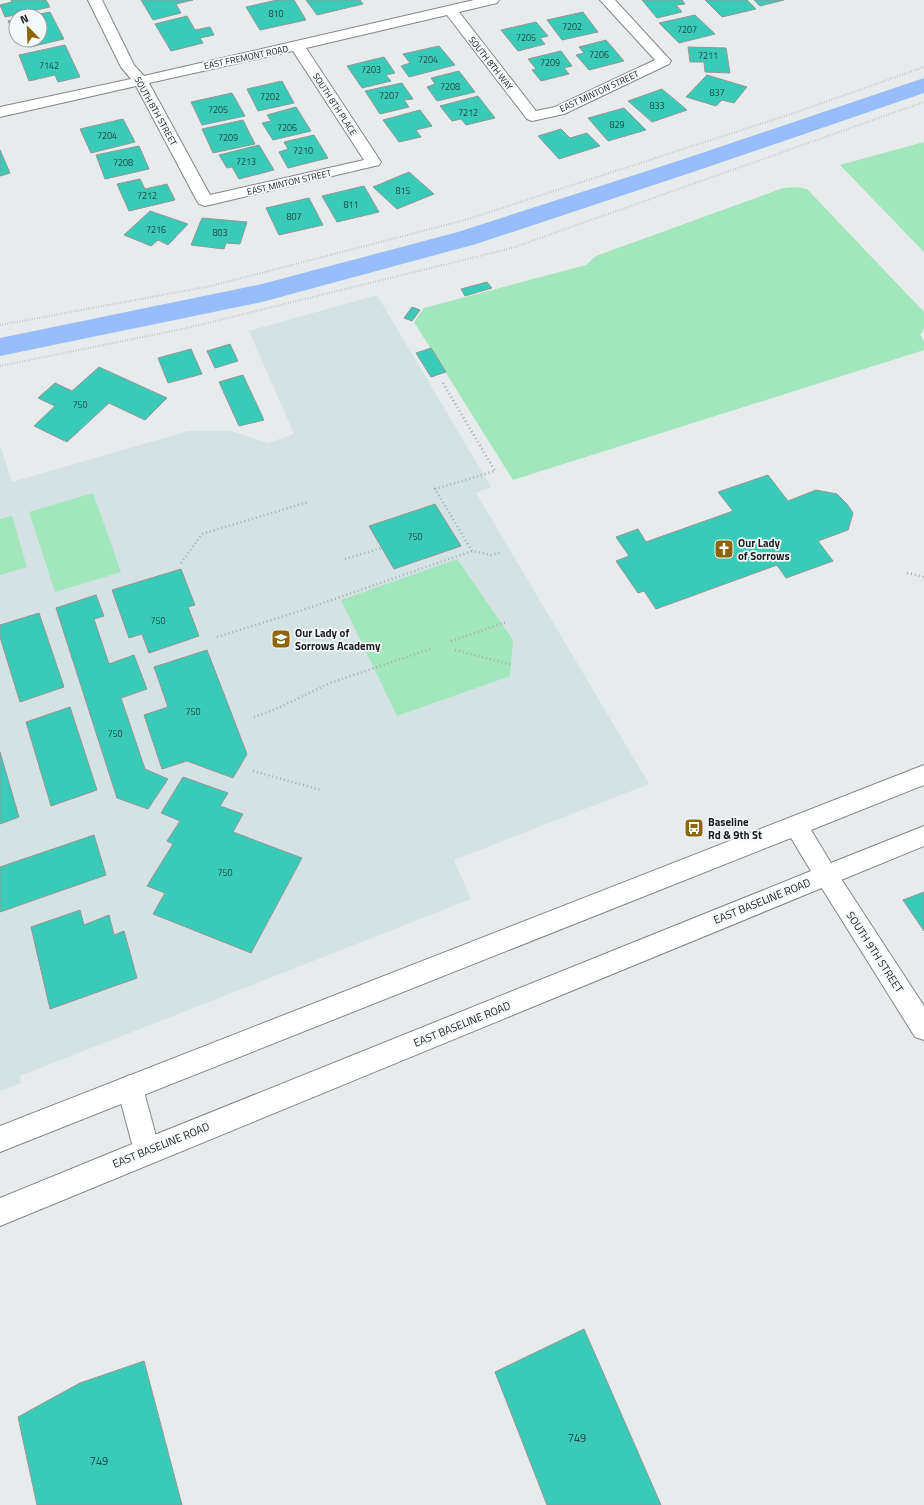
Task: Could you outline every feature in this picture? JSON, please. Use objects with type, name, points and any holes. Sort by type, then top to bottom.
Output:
[{"type":"street","name":"SOUTH 8TH STREET","points":[[95,0],[128,67],[140,80],[205,201]]},
{"type":"street","name":"EAST FREMONT ROAD","points":[[0,112],[297,46],[492,0]]},
{"type":"street","name":"EAST MINTON STREET","points":[[532,116],[559,111],[664,61],[607,0]]},
{"type":"street","name":"SOUTH 8TH WAY","points":[[450,10],[532,116]]},
{"type":"street","name":"SOUTH 8TH PLACE","points":[[297,46],[373,162]]},
{"type":"street","name":"EAST MINTON STREET","points":[[205,201],[373,162]]},
{"type":"street","points":[[0,1139],[924,775]]},
{"type":"street","name":"SOUTH 9TH STREET","points":[[796,826],[924,1028]]},
{"type":"street","name":"EAST BASELINE ROAD","points":[[0,1212],[924,836]]},
{"type":"street","points":[[130,1088],[147,1151]]},
{"type":"path","points":[[0,325],[211,286],[465,220],[797,112],[924,67]]},
{"type":"path","points":[[0,366],[186,328],[512,248],[924,102]]},
{"type":"path","points":[[443,383],[495,471],[435,490],[472,551]]},
{"type":"path","points":[[181,562],[202,534],[308,502]]},
{"type":"path","points":[[345,559],[381,548]]},
{"type":"path","points":[[217,637],[300,611],[472,551],[491,555],[502,552]]},
{"type":"path","points":[[907,573],[924,577]]},
{"type":"path","points":[[451,641],[507,622]]},
{"type":"path","points":[[254,717],[276,709],[330,683],[430,649]]},
{"type":"path","points":[[455,650],[513,665]]},
{"type":"path","points":[[253,771],[320,790]]},
{"type":"shaded area","name":"Our Lady of Sorrows Academy","points":[[377,295],[491,487],[476,493],[649,784],[454,860],[471,899],[20,1076],[21,1083],[0,1091],[0,445],[12,482],[188,431],[231,431],[268,443],[294,434],[249,331]]},
{"type":"green space","points":[[924,142],[924,252],[840,165]]},
{"type":"green space","points":[[796,187],[807,189],[924,312],[924,328],[920,335],[924,341],[924,350],[513,480],[414,322],[424,308],[586,265],[596,256],[783,188]]},
{"type":"green space","points":[[93,493],[121,572],[55,592],[29,512]]},
{"type":"green space","points":[[12,516],[27,567],[0,575],[0,519]]},
{"type":"green space","points":[[457,559],[513,640],[510,676],[397,716],[341,600]]},
{"type":"building","points":[[11,0],[46,0],[50,7],[8,8],[8,16],[5,17],[0,5],[12,2]]},
{"type":"building","points":[[141,0],[193,0],[176,4],[181,13],[153,20]]},
{"type":"building","points":[[277,0],[294,0],[306,20],[260,30],[246,7]]},
{"type":"building","points":[[306,0],[360,0],[363,4],[317,15]]},
{"type":"building","points":[[642,0],[682,0],[685,4],[676,5],[682,12],[657,18]]},
{"type":"building","points":[[705,0],[747,0],[756,9],[722,17]]},
{"type":"building","points":[[754,0],[784,0],[760,6]]},
{"type":"building","points":[[48,12],[50,12],[64,39],[48,43]]},
{"type":"building","points":[[583,12],[598,32],[562,40],[547,20]]},
{"type":"building","points":[[695,15],[715,34],[679,43],[659,23]]},
{"type":"building","points":[[187,16],[195,30],[210,27],[214,35],[200,38],[203,43],[171,51],[155,24]]},
{"type":"building","points":[[536,22],[548,36],[540,38],[545,44],[518,51],[501,30]]},
{"type":"building","points":[[606,40],[624,61],[589,70],[576,55],[584,53],[579,47]]},
{"type":"building","points":[[65,45],[80,77],[58,82],[55,75],[29,81],[19,55]]},
{"type":"building","points":[[439,46],[455,65],[409,77],[401,66],[410,63],[403,54]]},
{"type":"building","points":[[688,47],[726,48],[730,73],[705,72],[704,62],[690,62]]},
{"type":"building","points":[[561,51],[572,66],[564,68],[569,74],[541,81],[532,70],[536,69],[528,59]]},
{"type":"building","points":[[384,57],[395,73],[386,75],[391,81],[362,88],[347,66]]},
{"type":"building","points":[[459,71],[475,92],[437,101],[427,87],[435,84],[431,78]]},
{"type":"building","points":[[707,75],[747,87],[734,103],[722,100],[716,106],[686,97]]},
{"type":"building","points":[[282,81],[294,103],[258,111],[247,89]]},
{"type":"building","points":[[402,83],[413,99],[404,100],[409,107],[380,114],[365,91]]},
{"type":"building","points":[[662,89],[687,110],[652,122],[628,101]]},
{"type":"building","points":[[232,93],[245,116],[202,125],[191,102]]},
{"type":"building","points":[[478,96],[495,118],[466,125],[461,119],[452,121],[440,106]]},
{"type":"building","points":[[296,107],[311,131],[273,140],[262,123],[271,121],[267,115]]},
{"type":"building","points":[[624,108],[646,130],[608,141],[588,118]]},
{"type":"building","points":[[420,110],[432,126],[416,130],[421,137],[399,142],[383,120]]},
{"type":"building","points":[[123,119],[135,142],[91,153],[80,129]]},
{"type":"building","points":[[243,120],[255,144],[213,153],[202,129]]},
{"type":"building","points":[[561,129],[570,138],[587,133],[600,146],[559,159],[538,136]]},
{"type":"building","points":[[314,135],[328,158],[288,168],[279,152],[288,149],[284,142]]},
{"type":"building","points":[[259,145],[274,170],[239,179],[232,167],[227,168],[219,155]]},
{"type":"building","points":[[139,146],[149,169],[105,179],[96,155]]},
{"type":"building","points":[[0,150],[10,173],[0,176]]},
{"type":"building","points":[[409,172],[434,194],[397,209],[373,187]]},
{"type":"building","points":[[140,179],[145,189],[167,184],[175,200],[129,211],[117,184]]},
{"type":"building","points":[[364,186],[379,212],[337,222],[322,196]]},
{"type":"building","points":[[309,198],[323,225],[279,235],[266,208]]},
{"type":"building","points":[[150,211],[188,224],[168,245],[158,240],[151,246],[124,235]]},
{"type":"building","points":[[202,218],[247,222],[240,244],[226,243],[224,249],[191,245]]},
{"type":"building","points":[[487,282],[492,288],[465,296],[461,289]]},
{"type":"building","points":[[412,307],[420,310],[412,321],[404,318]]},
{"type":"building","points":[[230,344],[238,361],[215,368],[207,351]]},
{"type":"building","points":[[431,348],[446,372],[431,377],[416,353]]},
{"type":"building","points":[[191,349],[202,374],[168,383],[158,358]]},
{"type":"building","points":[[99,367],[167,398],[145,420],[109,403],[67,442],[34,426],[55,406],[38,398],[55,383],[72,391]]},
{"type":"building","points":[[243,375],[264,420],[239,426],[219,382]]},
{"type":"building","name":"Our Lady of Sorrows","points":[[768,475],[788,501],[816,490],[837,494],[847,504],[853,513],[848,530],[818,541],[833,561],[786,578],[777,565],[656,609],[644,591],[638,593],[616,561],[629,556],[616,537],[638,529],[646,542],[733,511],[718,492]]},
{"type":"building","points":[[435,504],[461,546],[394,569],[369,526]]},
{"type":"building","points":[[181,569],[195,605],[188,607],[199,636],[149,653],[142,634],[129,638],[112,590]]},
{"type":"building","points":[[96,595],[104,616],[94,619],[109,664],[134,655],[147,689],[121,698],[145,769],[168,779],[148,809],[117,798],[56,608]]},
{"type":"building","points":[[39,613],[64,687],[20,702],[0,637],[0,625]]},
{"type":"building","points":[[207,650],[247,754],[233,778],[187,761],[162,769],[144,715],[168,707],[154,667]]},
{"type":"building","points":[[70,707],[97,790],[51,806],[26,722]]},
{"type":"building","points":[[0,752],[19,817],[0,824]]},
{"type":"building","points":[[183,777],[228,793],[220,806],[243,814],[233,832],[302,858],[251,953],[153,914],[165,893],[147,886],[173,844],[167,841],[180,821],[161,813]]},
{"type":"building","points":[[94,835],[106,875],[0,912],[0,867]]},
{"type":"building","points":[[924,892],[924,931],[903,900]]},
{"type":"building","points":[[80,910],[84,925],[109,915],[114,935],[124,931],[137,978],[50,1009],[31,927]]},
{"type":"building","points":[[584,1329],[661,1505],[547,1505],[495,1372]]},
{"type":"building","points":[[144,1361],[182,1505],[37,1505],[18,1417],[80,1383]]},
{"type":"waterway","points":[[0,347],[262,293],[467,238],[690,165],[924,85]]},
{"type":"place","name":"Our Lady of Sorrows","points":[[724,549]]},
{"type":"place","name":"Our Lady of Sorrows Academy","points":[[281,639]]},
{"type":"place","name":"Baseline Rd & 9th St","points":[[694,828]]}]
